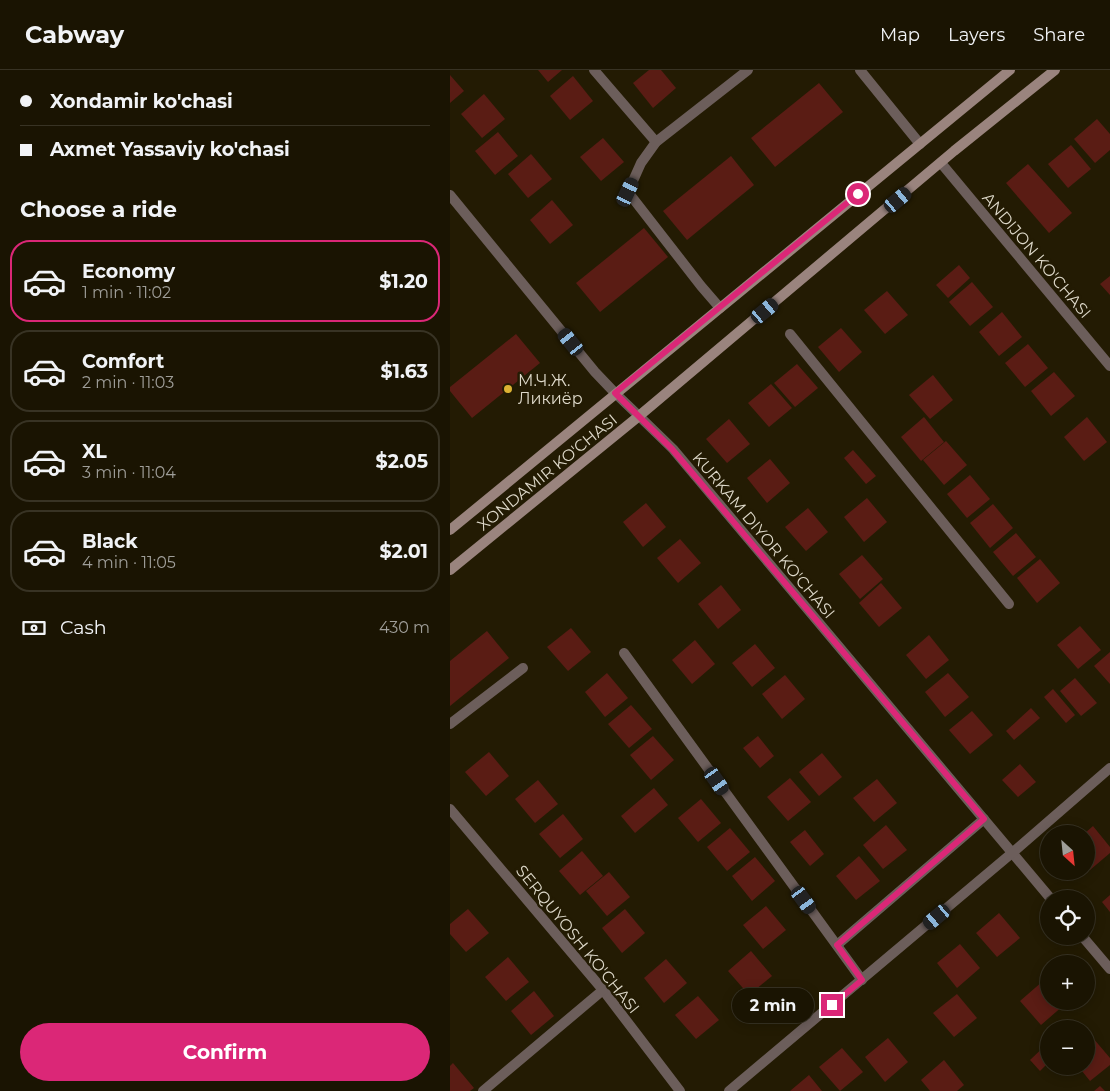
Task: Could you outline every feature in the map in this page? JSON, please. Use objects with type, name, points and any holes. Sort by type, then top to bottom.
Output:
[{"type":"main road","name":"XONDAMIR KO'CHASI","points":[[450,530],[1010,70]]},
{"type":"main road","name":"XONDAMIR KO'CHASI","points":[[450,570],[639,416],[1055,70]]},
{"type":"street","points":[[594,70],[656,142]]},
{"type":"street","points":[[720,308],[700,286],[628,192],[641,163],[656,142],[748,70]]},
{"type":"street","points":[[860,70],[920,144]]},
{"type":"street","name":"ANDIJON KO'CHASI","points":[[941,163],[1110,366]]},
{"type":"street","name":"KURKAM DIYOR KO'CHASI","points":[[450,195],[595,372],[672,449],[1043,890]]},
{"type":"street","points":[[790,334],[1008,604]]},
{"type":"street","points":[[624,653],[862,980]]},
{"type":"street","points":[[450,724],[523,668]]},
{"type":"street","points":[[729,1091],[1110,768]]},
{"type":"street","name":"SERQUYOSH KO'CHASI","points":[[450,808],[602,990],[680,1091]]},
{"type":"street","points":[[837,945],[984,819]]},
{"type":"street","points":[[1089,945],[1110,970]]},
{"type":"street","points":[[483,1091],[602,990]]},
{"type":"building","points":[[538,70],[562,70],[548,82]]},
{"type":"building","points":[[649,70],[661,70],[676,88],[653,108],[633,83]]},
{"type":"building","points":[[450,75],[464,91],[450,103]]},
{"type":"building","points":[[573,76],[593,101],[570,120],[550,96]]},
{"type":"building","points":[[819,83],[843,112],[775,167],[751,138]]},
{"type":"building","points":[[484,94],[505,119],[482,138],[461,114]]},
{"type":"building","points":[[1097,119],[1110,134],[1110,150],[1095,163],[1074,139]]},
{"type":"building","points":[[498,132],[518,156],[495,175],[475,151]]},
{"type":"building","points":[[603,138],[624,162],[601,181],[580,157]]},
{"type":"building","points":[[1071,145],[1091,169],[1068,188],[1048,164]]},
{"type":"building","points":[[531,154],[552,179],[528,198],[508,174]]},
{"type":"building","points":[[731,156],[754,185],[687,240],[663,211]]},
{"type":"building","points":[[1028,164],[1072,213],[1049,233],[1006,183]]},
{"type":"building","points":[[552,200],[573,225],[550,244],[530,220]]},
{"type":"building","points":[[644,228],[668,257],[600,312],[576,283]]},
{"type":"building","points":[[959,265],[970,278],[948,298],[936,285]]},
{"type":"building","points":[[1110,276],[1110,295],[1100,284]]},
{"type":"building","points":[[972,282],[993,307],[970,326],[949,302]]},
{"type":"building","points":[[887,291],[908,315],[885,334],[864,310]]},
{"type":"building","points":[[1002,312],[1022,337],[999,356],[979,332]]},
{"type":"building","points":[[841,328],[862,352],[839,372],[818,347]]},
{"type":"building","points":[[516,334],[540,363],[472,418],[450,391],[450,387]]},
{"type":"building","points":[[1028,344],[1048,368],[1025,387],[1005,363]]},
{"type":"building","points":[[797,364],[818,388],[795,407],[774,383]]},
{"type":"building","points":[[1054,372],[1075,396],[1051,416],[1031,391]]},
{"type":"building","points":[[933,375],[953,400],[930,419],[909,395]]},
{"type":"building","points":[[771,384],[792,408],[769,427],[748,403]]},
{"type":"building","points":[[924,417],[944,442],[921,461],[901,437]]},
{"type":"building","points":[[1087,417],[1107,442],[1084,461],[1064,437]]},
{"type":"building","points":[[729,419],[750,444],[727,463],[706,439]]},
{"type":"building","points":[[946,441],[967,465],[944,485],[923,460]]},
{"type":"building","points":[[853,450],[876,476],[866,484],[844,458]]},
{"type":"building","points":[[770,459],[790,483],[767,503],[747,478]]},
{"type":"building","points":[[970,475],[990,499],[967,518],[947,494]]},
{"type":"building","points":[[867,498],[887,522],[864,542],[844,517]]},
{"type":"building","points":[[646,503],[666,527],[643,547],[623,522]]},
{"type":"building","points":[[993,504],[1013,528],[990,548],[970,523]]},
{"type":"building","points":[[808,508],[828,532],[806,551],[785,527]]},
{"type":"building","points":[[1016,533],[1036,557],[1013,576],[993,552]]},
{"type":"building","points":[[680,539],[701,563],[678,583],[657,558]]},
{"type":"building","points":[[862,555],[883,579],[860,599],[839,574]]},
{"type":"building","points":[[1040,559],[1060,583],[1037,603],[1017,578]]},
{"type":"building","points":[[881,583],[902,608],[879,627],[859,603]]},
{"type":"building","points":[[721,585],[741,610],[718,629],[698,604]]},
{"type":"building","points":[[1080,626],[1101,650],[1078,669],[1057,645]]},
{"type":"building","points":[[571,628],[591,652],[568,671],[547,647]]},
{"type":"building","points":[[487,631],[509,658],[450,706],[450,661]]},
{"type":"building","points":[[929,635],[949,660],[926,679],[906,655]]},
{"type":"building","points":[[695,640],[715,664],[692,684],[672,660]]},
{"type":"building","points":[[755,644],[775,668],[752,687],[732,663]]},
{"type":"building","points":[[1110,652],[1110,684],[1094,666]]},
{"type":"building","points":[[607,673],[628,698],[605,717],[585,692]]},
{"type":"building","points":[[948,673],[969,697],[945,717],[925,692]]},
{"type":"building","points":[[785,675],[805,699],[782,719],[762,694]]},
{"type":"building","points":[[1075,678],[1097,703],[1081,716],[1060,691]]},
{"type":"building","points":[[1053,689],[1075,715],[1066,723],[1044,697]]},
{"type":"building","points":[[631,705],[652,729],[629,748],[608,724]]},
{"type":"building","points":[[1031,708],[1040,718],[1014,740],[1006,731]]},
{"type":"building","points":[[972,711],[993,735],[970,754],[949,730]]},
{"type":"building","points":[[653,736],[674,760],[651,780],[630,755]]},
{"type":"building","points":[[758,736],[774,756],[760,768],[743,748]]},
{"type":"building","points":[[489,752],[509,776],[486,796],[465,772]]},
{"type":"building","points":[[822,753],[842,777],[819,796],[799,772]]},
{"type":"building","points":[[1020,764],[1036,782],[1018,797],[1002,780]]},
{"type":"building","points":[[790,778],[811,802],[788,821],[767,797]]},
{"type":"building","points":[[877,779],[897,803],[874,822],[853,798]]},
{"type":"building","points":[[538,780],[558,804],[535,823],[515,799]]},
{"type":"building","points":[[654,788],[668,805],[635,833],[621,816]]},
{"type":"building","points":[[701,799],[721,823],[698,842],[678,818]]},
{"type":"building","points":[[563,814],[583,839],[560,858],[539,834]]},
{"type":"building","points":[[886,825],[907,850],[883,869],[863,845]]},
{"type":"building","points":[[730,828],[750,852],[727,871],[707,847]]},
{"type":"building","points":[[1095,828],[1110,847],[1110,853],[1095,866]]},
{"type":"building","points":[[805,830],[824,854],[810,866],[790,842]]},
{"type":"building","points":[[582,851],[603,876],[580,895],[559,871]]},
{"type":"building","points":[[859,856],[880,881],[856,900],[836,876]]},
{"type":"building","points":[[755,857],[775,881],[752,901],[732,876]]},
{"type":"building","points":[[609,872],[630,897],[607,916],[586,891]]},
{"type":"building","points":[[1110,895],[1110,912],[1102,902]]},
{"type":"building","points":[[766,906],[786,930],[763,949],[743,925]]},
{"type":"building","points":[[468,909],[489,933],[466,952],[450,934],[450,924]]},
{"type":"building","points":[[625,909],[645,933],[622,953],[602,928]]},
{"type":"building","points":[[999,913],[1020,938],[997,957],[976,933]]},
{"type":"building","points":[[960,944],[980,968],[957,988],[937,963]]},
{"type":"building","points":[[751,951],[772,976],[749,995],[728,971]]},
{"type":"building","points":[[508,957],[529,982],[506,1001],[485,977]]},
{"type":"building","points":[[666,959],[687,983],[664,1003],[644,978]]},
{"type":"building","points":[[1040,984],[1040,1010],[1058,1010],[1047,1020],[1040,1020],[1040,1024],[1020,1001]]},
{"type":"building","points":[[534,991],[554,1016],[531,1035],[511,1011]]},
{"type":"building","points":[[957,994],[977,1018],[954,1037],[933,1013]]},
{"type":"building","points":[[698,996],[719,1020],[696,1039],[675,1015]]},
{"type":"building","points":[[888,1038],[908,1062],[885,1082],[865,1057]]},
{"type":"building","points":[[1095,1040],[1110,1058],[1110,1065],[1090,1081],[1085,1075],[1095,1075]]},
{"type":"building","points":[[842,1048],[863,1072],[840,1091],[819,1067]]},
{"type":"building","points":[[1040,1051],[1040,1071],[1030,1060]]},
{"type":"building","points":[[944,1060],[964,1085],[957,1091],[930,1091],[921,1080]]},
{"type":"building","points":[[453,1063],[474,1088],[470,1091],[450,1091],[450,1066]]},
{"type":"building","points":[[809,1075],[822,1091],[790,1091]]},
{"type":"building","points":[[1100,1086],[1105,1091],[1094,1091]]},
{"type":"place","name":"М.Ч.Ж. Ликиёр","points":[[508,389]]},
{"type":"route","points":[[832,1005],[862,980],[837,945],[984,819],[672,449],[615,393],[858,194]]}]
